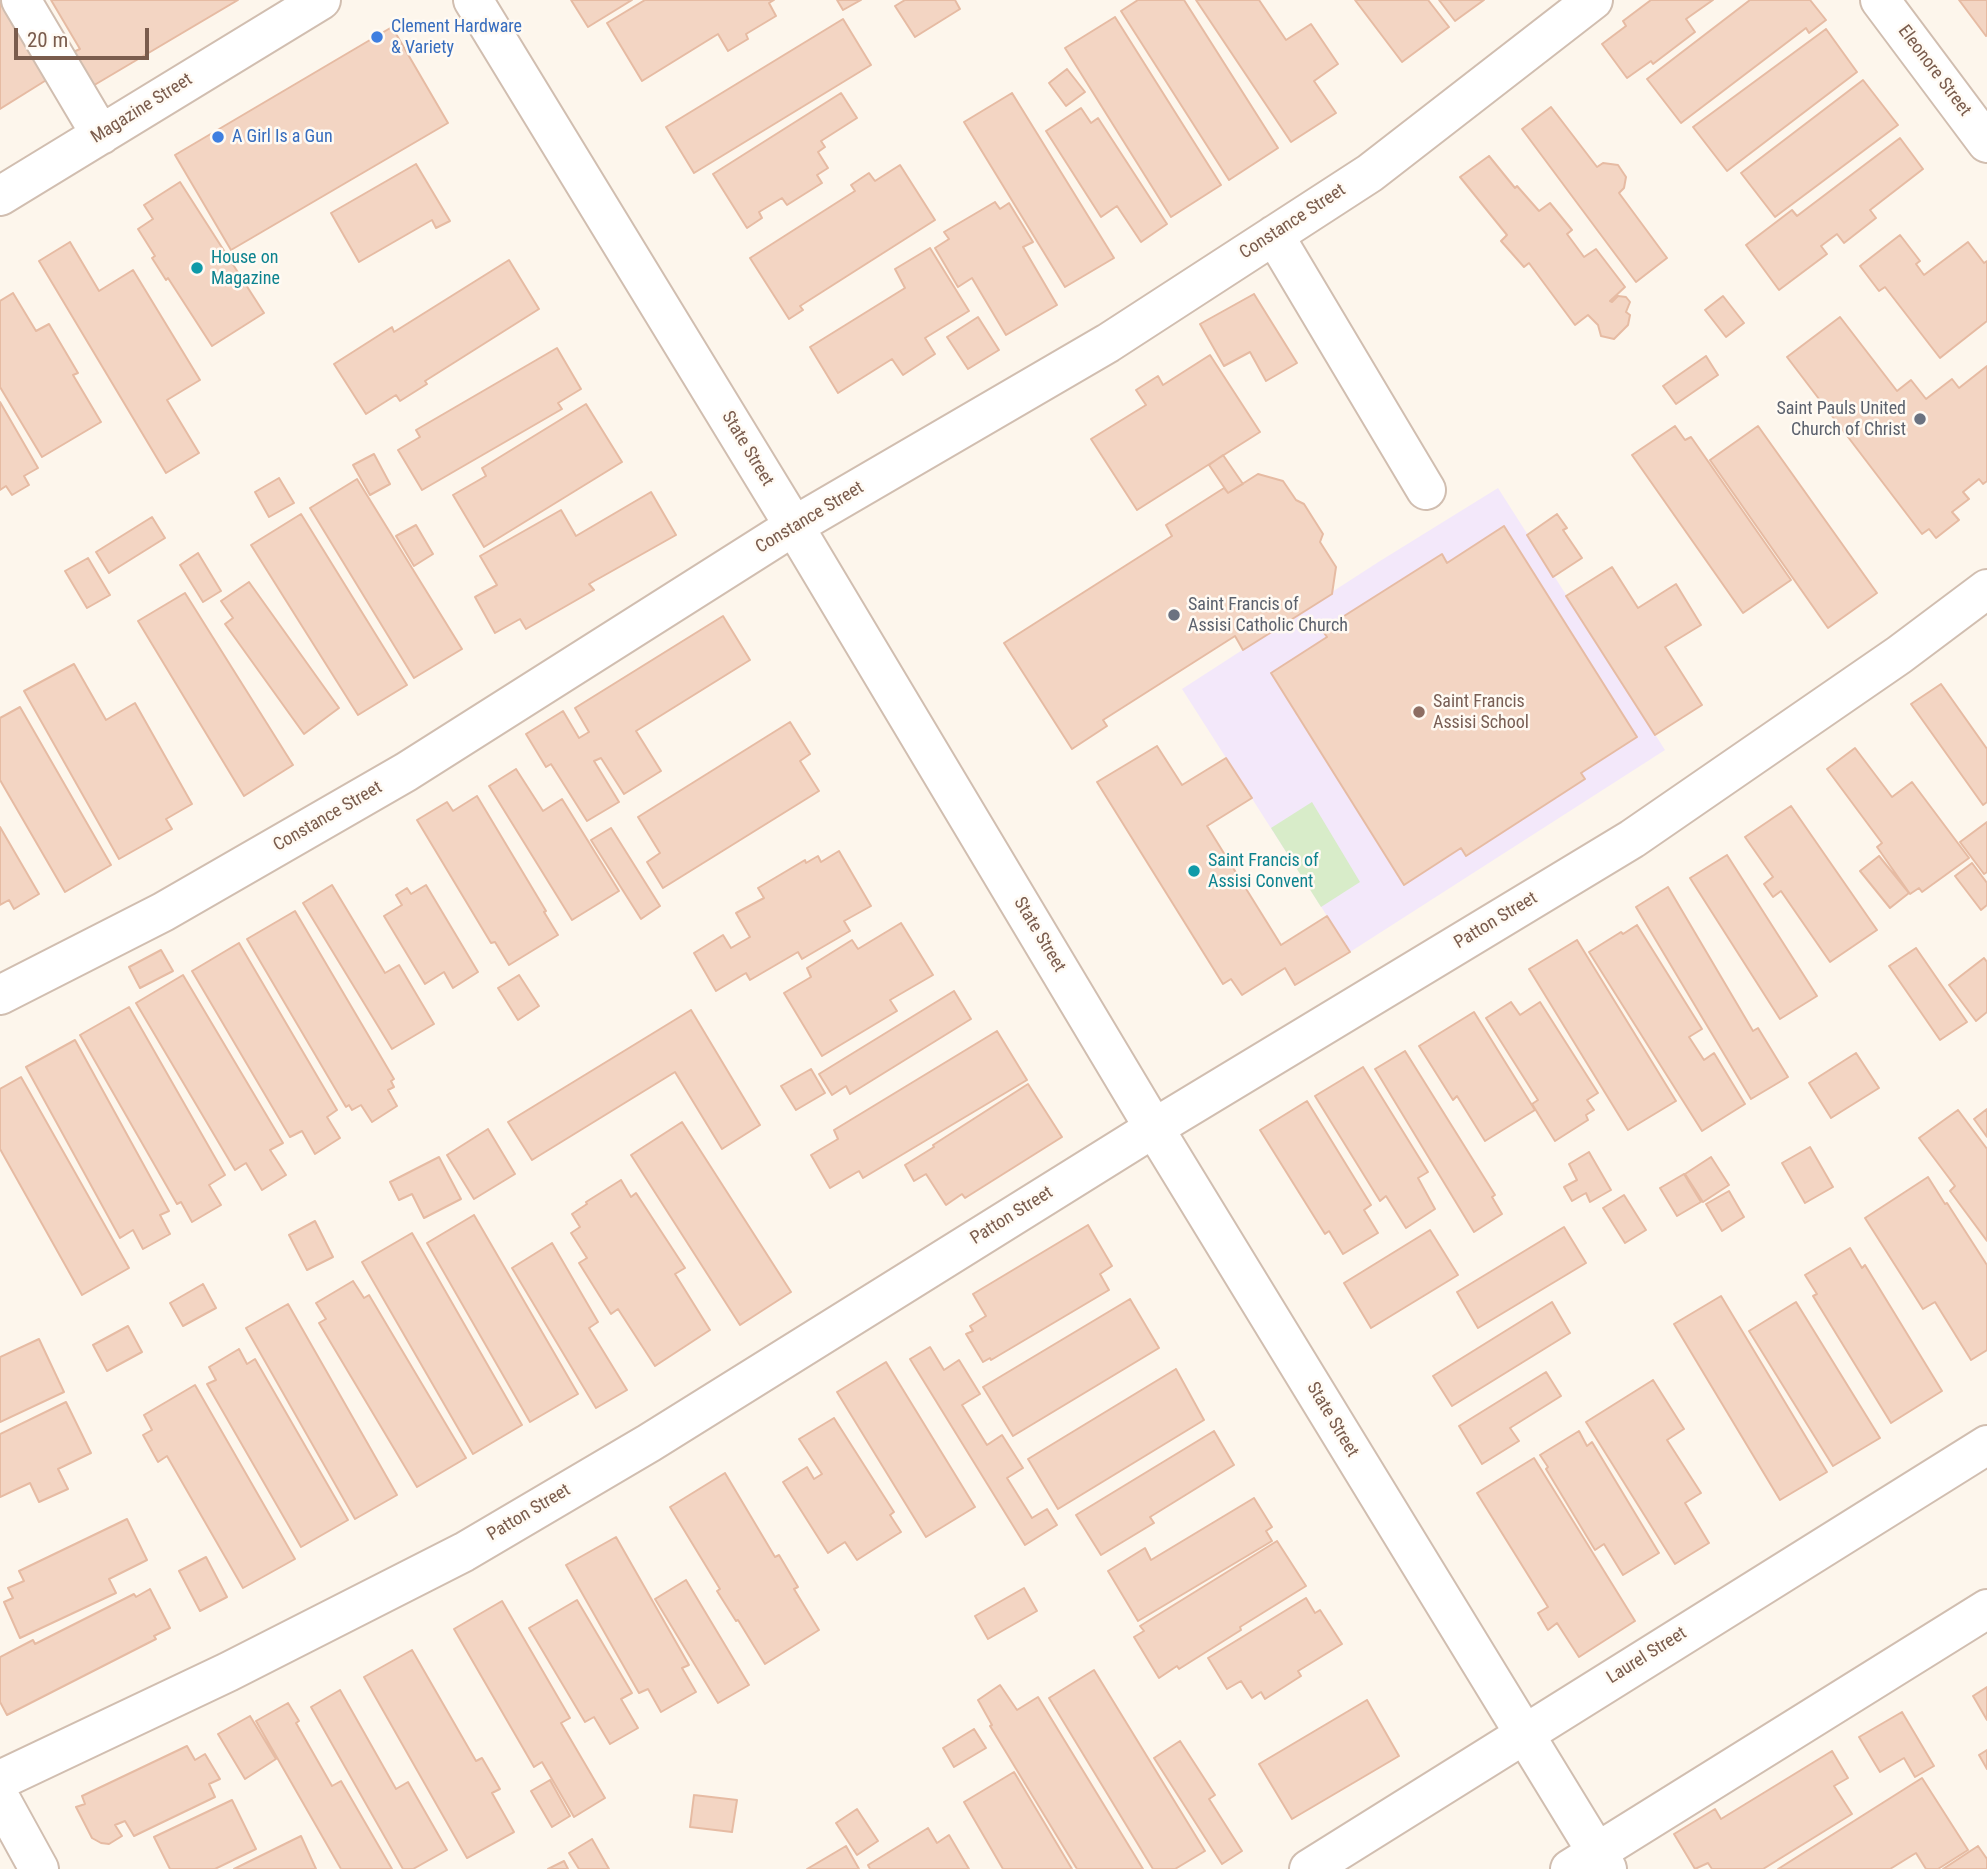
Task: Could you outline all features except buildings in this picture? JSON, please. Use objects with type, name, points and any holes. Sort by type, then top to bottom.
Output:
[{"type":"street","points":[[21,0],[101,135]]},
{"type":"street","name":"Magazine Street","points":[[0,197],[321,0]]},
{"type":"street","name":"State Street","points":[[473,0],[1523,1733],[1592,1864]]},
{"type":"street","name":"Constance Street","points":[[0,995],[163,912],[406,772],[794,526],[1108,343],[1370,173],[1593,0]]},
{"type":"street","name":"Eleonore Street","points":[[1880,0],[1987,143]]},
{"type":"street","points":[[1274,235],[1426,490]]},
{"type":"street","name":"Patton Street","points":[[0,1780],[228,1672],[464,1552],[649,1443],[1154,1128],[1632,839],[1899,655],[1987,589]]},
{"type":"street","name":"Laurel Street","points":[[1309,1869],[1987,1445]]},
{"type":"street","points":[[1592,1864],[1987,1609]]},
{"type":"street","points":[[0,1798],[39,1869]]},
{"type":"shaded area","name":"Saint Francis Assisi School","points":[[1498,488],[1665,750],[1350,952],[1182,689]]},
{"type":"green space","points":[[1312,802],[1360,882],[1321,907],[1271,828]]},
{"type":"place","name":"Clement Hardware & Variety","points":[[377,37]]},
{"type":"place","name":"A Girl Is a Gun","points":[[218,137]]},
{"type":"place","name":"House on Magazine","points":[[197,268]]},
{"type":"place","name":"Saint Pauls United Church of Christ","points":[[1920,419]]},
{"type":"place","name":"Saint Francis of Assisi Catholic Church","points":[[1174,615]]},
{"type":"place","name":"Saint Francis Assisi School","points":[[1419,712]]},
{"type":"place","name":"Saint Francis of Assisi Convent","points":[[1194,871]]}]
